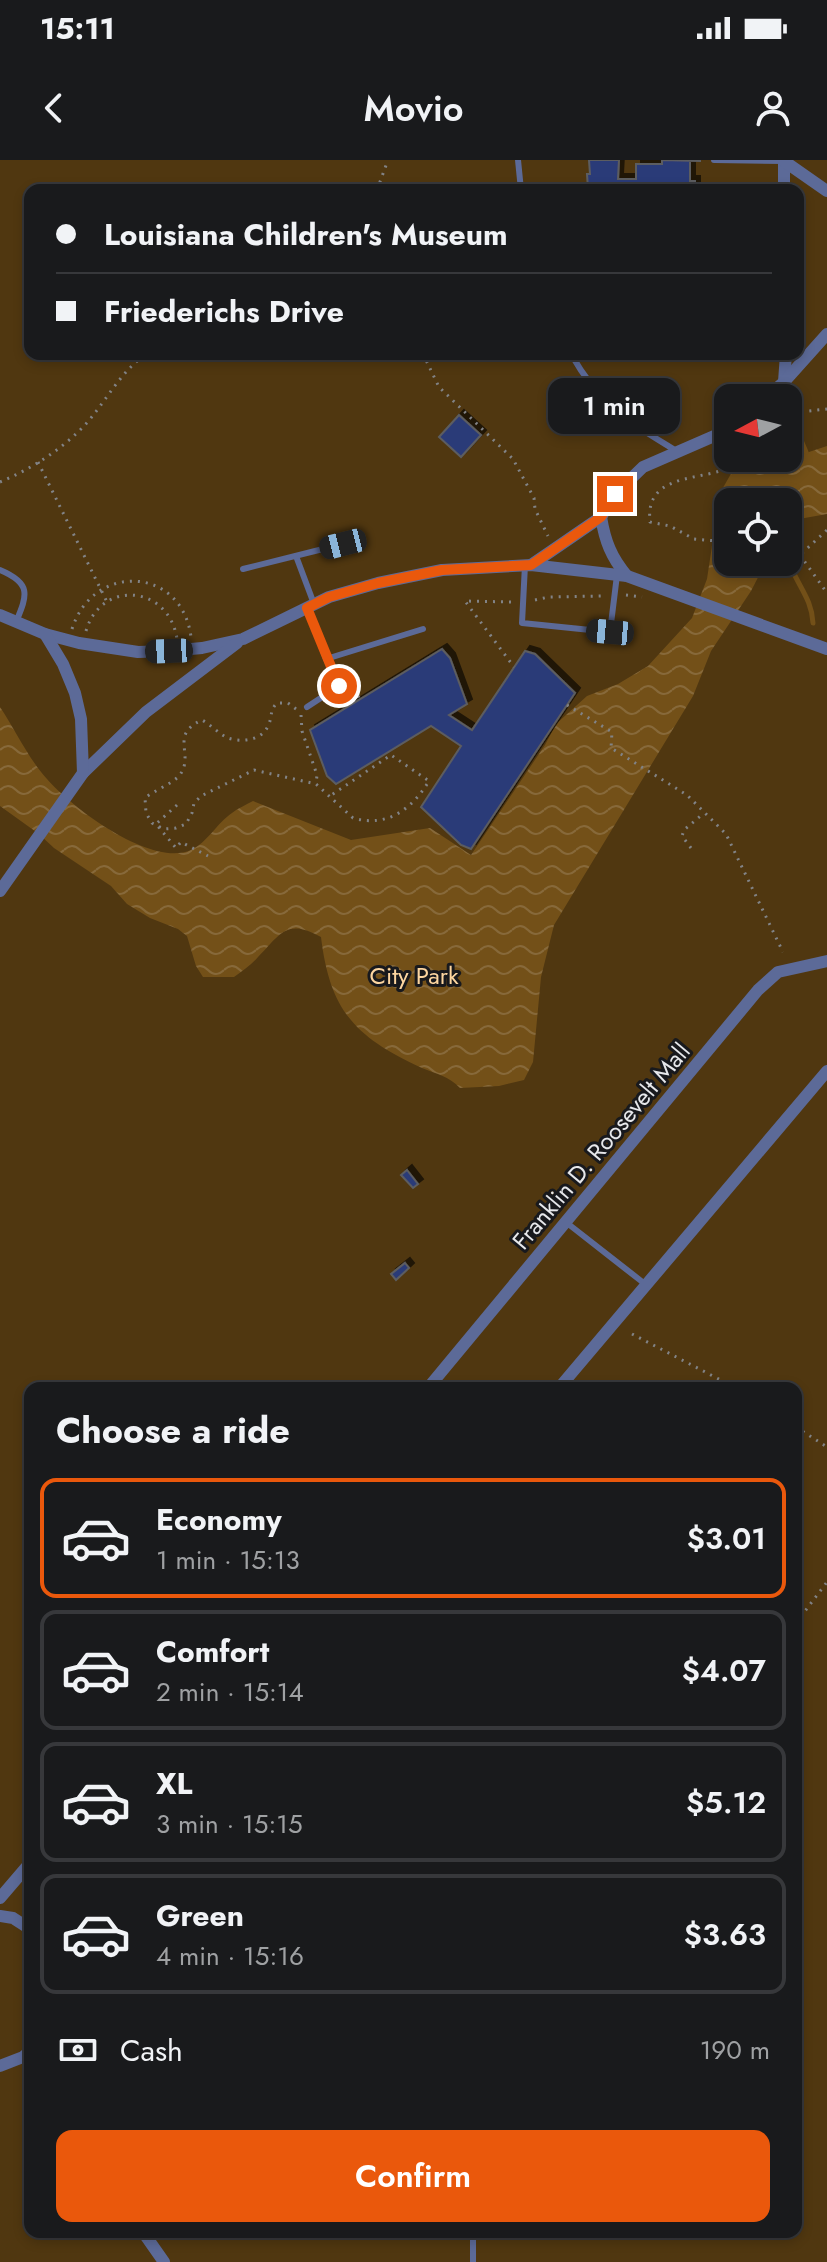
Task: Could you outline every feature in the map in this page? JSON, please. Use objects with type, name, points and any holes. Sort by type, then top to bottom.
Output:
[{"type":"street","points":[[784,160],[784,184]]},
{"type":"street","points":[[784,160],[827,191]]},
{"type":"street","points":[[804,360],[827,334]]},
{"type":"street","points":[[784,382],[786,360]]},
{"type":"street","points":[[782,384],[804,360]]},
{"type":"street","points":[[528,565],[556,550],[601,517],[615,494],[643,467],[714,436]]},
{"type":"street","points":[[601,517],[605,543],[622,575]]},
{"type":"street","points":[[0,891],[83,773],[146,712],[243,639],[310,606],[378,583],[442,570],[528,565],[622,575],[827,649]]},
{"type":"street","points":[[0,615],[45,634],[138,652],[192,649],[243,639]]},
{"type":"street","points":[[45,634],[63,664],[75,693],[81,719],[83,773]]},
{"type":"street","name":"Franklin D. Roosevelt Mall","points":[[433,1382],[758,990],[778,972],[827,961]]},
{"type":"street","points":[[564,1382],[827,1071]]},
{"type":"street","points":[[0,1898],[24,1870]]},
{"type":"street","points":[[0,1916],[13,1918],[24,1925]]},
{"type":"street","points":[[0,2066],[24,2059]]},
{"type":"street","points":[[147,2238],[164,2262]]},
{"type":"lane","points":[[518,160],[520,184]]},
{"type":"lane","points":[[714,160],[784,160]]},
{"type":"lane","points":[[575,360],[597,393],[616,414],[678,452]]},
{"type":"lane","points":[[243,569],[343,544]]},
{"type":"lane","points":[[296,556],[326,659],[339,686],[307,707]]},
{"type":"lane","points":[[528,565],[522,623],[610,632],[615,594],[622,575]]},
{"type":"lane","points":[[0,570],[18,579],[25,589],[25,602],[16,622]]},
{"type":"lane","points":[[326,659],[423,629]]},
{"type":"lane","points":[[567,1223],[645,1284]]},
{"type":"lane","points":[[473,2238],[473,2262]]},
{"type":"path","points":[[379,184],[388,160]]},
{"type":"path","points":[[0,482],[61,447],[85,425],[119,378],[139,360]]},
{"type":"path","points":[[426,360],[439,387],[513,459],[556,550]]},
{"type":"path","points":[[802,412],[827,409]]},
{"type":"path","points":[[38,462],[107,602]]},
{"type":"path","points":[[714,472],[691,475],[669,484],[655,496],[649,510],[650,522],[655,525],[670,526],[694,539],[714,541]]},
{"type":"path","points":[[802,553],[827,530]]},
{"type":"path","points":[[802,558],[827,593]]},
{"type":"path","points":[[68,640],[81,607],[99,590],[119,582],[134,581],[163,590],[184,613],[190,627],[192,649]]},
{"type":"path","points":[[514,667],[465,601],[523,602],[549,597],[584,598],[615,594],[654,600]]},
{"type":"path","points":[[82,643],[91,618],[107,602],[130,595],[156,603],[173,623],[178,650]]},
{"type":"path","points":[[339,686],[353,685],[360,700]]},
{"type":"path","points":[[208,856],[181,842],[176,848],[146,813],[145,798],[180,775],[185,763],[183,738],[190,725],[202,720],[227,738],[245,741],[257,738],[268,726],[270,710],[277,703],[288,703],[302,716],[302,731],[317,775],[316,784]]},
{"type":"path","points":[[567,705],[612,732],[611,748],[669,784],[705,812],[726,834],[783,952]]},
{"type":"path","points":[[156,824],[164,829],[186,824],[194,803],[201,796],[254,770],[316,784],[353,818],[362,821],[401,814],[418,800],[429,781],[389,754],[330,796]]},
{"type":"path","points":[[156,824],[177,805]]},
{"type":"path","points":[[691,848],[682,836],[684,830],[705,812]]},
{"type":"path","points":[[632,1334],[724,1382]]},
{"type":"path","points":[[802,1431],[827,1447]]},
{"type":"path","points":[[802,1615],[827,1582]]},
{"type":"path","points":[[816,1596],[827,1591]]},
{"type":"green space","name":"City Park","points":[[0,160],[827,160],[827,2262],[0,2262]]},
{"type":"water","points":[[827,446],[827,514],[802,518],[802,488],[723,488],[732,472],[802,472],[802,454]]},
{"type":"water","points":[[714,533],[714,576],[759,576],[711,651],[693,696],[554,925],[541,977],[533,1062],[524,1080],[499,1086],[460,1088],[447,1078],[379,1045],[350,1019],[339,1003],[325,963],[321,937],[309,931],[285,931],[234,977],[203,977],[196,966],[187,936],[127,904],[111,886],[54,848],[0,806],[0,707],[34,762],[59,791],[114,832],[156,851],[175,853],[191,850],[227,817],[253,801],[351,840],[430,828],[471,855],[556,724],[587,696],[618,684],[648,666],[692,618],[707,579]]},
{"type":"building","points":[[589,160],[619,160],[618,179],[636,179],[636,164],[662,164],[662,160],[701,161],[690,161],[690,181],[695,181],[695,184],[588,184],[587,174],[590,174]]},
{"type":"building","points":[[459,415],[481,435],[461,457],[439,437]]},
{"type":"building","points":[[442,649],[450,658],[467,704],[449,715],[472,730],[525,651],[535,654],[575,693],[471,849],[461,845],[421,807],[461,746],[431,726],[336,784],[327,776],[310,730]]},
{"type":"building","points":[[407,1170],[418,1184],[413,1188],[401,1175]]},
{"type":"building","points":[[405,1263],[409,1268],[396,1280],[391,1274]]},
{"type":"waterway","points":[[802,443],[806,452]]},
{"type":"waterway","points":[[796,576],[808,600],[813,623]]},
{"type":"route","points":[[339,686],[307,608],[329,597],[378,583],[442,570],[531,565],[601,517],[615,494]]}]
